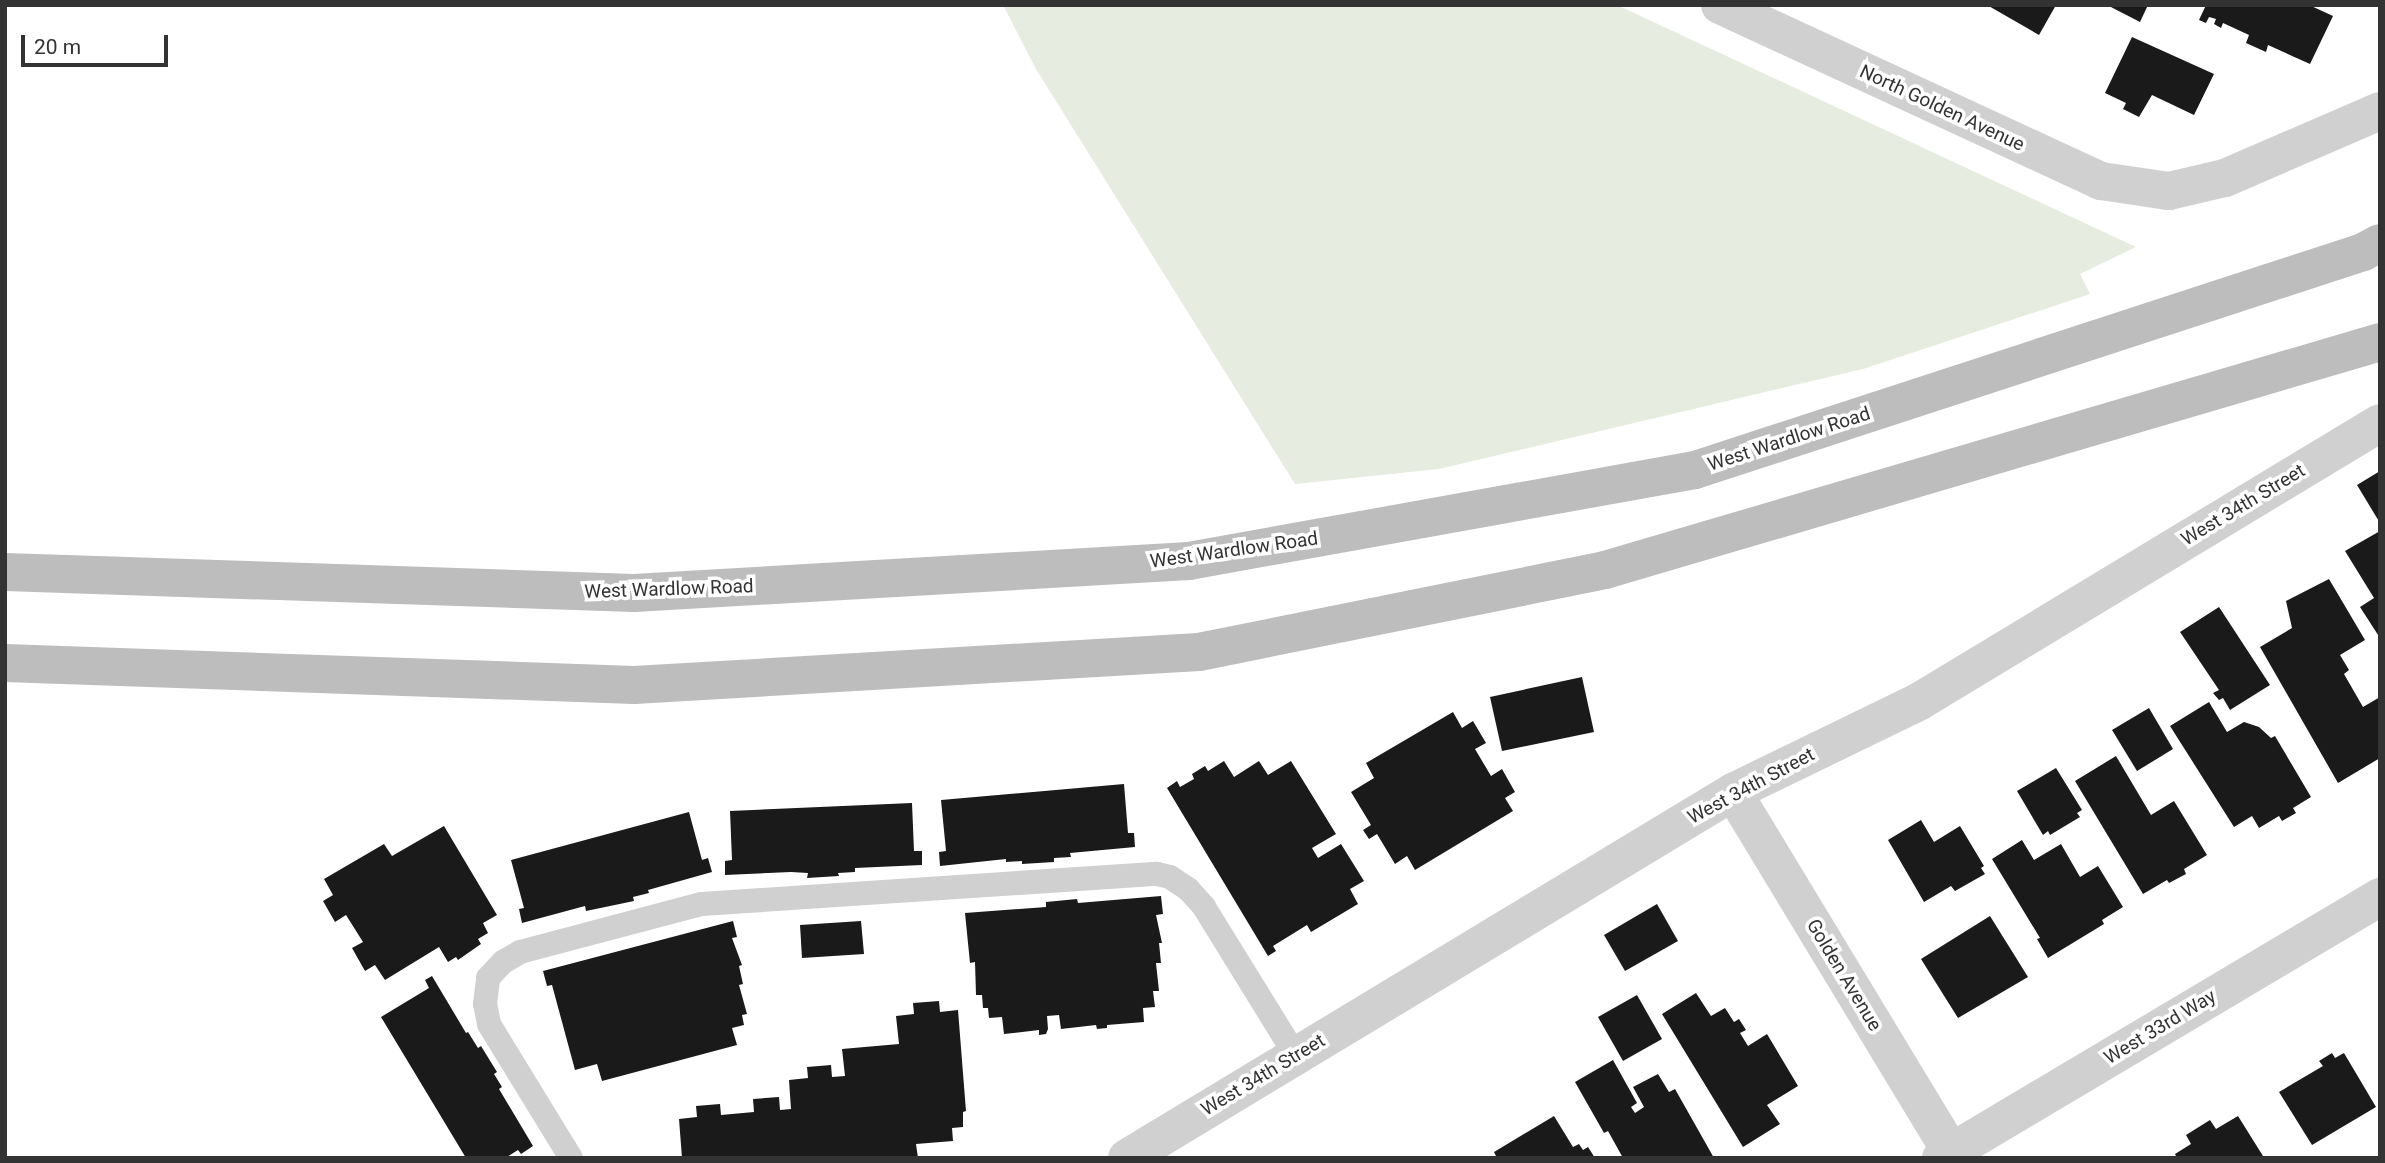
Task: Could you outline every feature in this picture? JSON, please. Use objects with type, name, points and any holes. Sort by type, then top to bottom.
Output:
[{"type":"main road","name":"West Wardlow Road","points":[[22,572],[634,593],[1189,561],[1695,470],[2363,252],[2380,243]]},
{"type":"main road","points":[[20,664],[634,685],[1199,652],[1605,570],[2380,342]]},
{"type":"street","name":"North Golden Avenue","points":[[1720,5],[2101,181],[2169,191],[2225,178],[2380,111]]},
{"type":"street","name":"West 34th Street","points":[[1127,1158],[1732,792],[1920,701],[2380,423]]},
{"type":"street","name":"Golden Avenue","points":[[1732,792],[1949,1156]]},
{"type":"street","name":"West 33rd Way","points":[[1949,1156],[2380,897]]},
{"type":"lane","points":[[571,1158],[489,1024],[485,1004],[488,978],[502,962],[520,952],[702,904],[1157,874],[1188,888],[1204,907],[1296,1056]]},
{"type":"shaded area","points":[[1003,5],[1617,5],[2136,247],[2080,274],[2090,294],[1863,369],[1439,469],[1295,484],[1036,69]]},
{"type":"building","points":[[1987,5],[2056,5],[2039,35]]},
{"type":"building","points":[[2107,5],[2148,5],[2140,22]]},
{"type":"building","points":[[2206,5],[2309,5],[2333,16],[2310,64],[2268,45],[2266,52],[2246,43],[2249,35],[2223,23],[2221,28],[2214,24],[2216,19],[2209,17],[2206,23],[2199,20]]},
{"type":"building","points":[[2132,37],[2214,74],[2194,115],[2152,95],[2139,117],[2123,109],[2126,103],[2105,93]]},
{"type":"building","points":[[2380,471],[2380,523],[2357,485]]},
{"type":"building","points":[[2380,531],[2380,638],[2360,607],[2374,598],[2345,551]]},
{"type":"building","points":[[2329,579],[2365,640],[2340,655],[2349,670],[2344,674],[2363,707],[2380,697],[2380,758],[2338,783],[2260,647],[2292,628],[2286,601]]},
{"type":"building","points":[[2219,607],[2270,685],[2230,710],[2223,698],[2219,700],[2213,693],[2219,690],[2180,632]]},
{"type":"building","points":[[1582,677],[1594,732],[1502,751],[1490,697]]},
{"type":"building","points":[[2209,702],[2227,732],[2244,722],[2259,727],[2271,738],[2275,736],[2311,797],[2293,808],[2296,813],[2282,821],[2279,816],[2259,828],[2252,816],[2234,827],[2170,726]]},
{"type":"building","points":[[2149,708],[2173,749],[2137,771],[2112,730]]},
{"type":"building","points":[[1453,712],[1462,728],[1473,721],[1486,743],[1475,749],[1491,776],[1502,769],[1515,792],[1505,798],[1513,811],[1415,870],[1407,856],[1395,864],[1377,834],[1369,839],[1363,830],[1371,825],[1351,792],[1374,778],[1366,763]]},
{"type":"building","points":[[2116,756],[2151,815],[2174,801],[2207,855],[2184,869],[2186,874],[2169,883],[2167,880],[2143,894],[2075,781]]},
{"type":"building","points":[[1224,761],[1234,777],[1259,761],[1268,775],[1291,761],[1336,834],[1312,848],[1318,858],[1341,844],[1364,881],[1350,889],[1358,904],[1311,932],[1307,925],[1273,946],[1276,951],[1268,956],[1167,788],[1177,781],[1180,787],[1194,779],[1192,774],[1205,766],[1208,771]]},
{"type":"building","points":[[2056,768],[2082,810],[2077,813],[2080,817],[2050,835],[2048,831],[2043,835],[2017,791]]},
{"type":"building","points":[[1124,784],[1128,833],[1134,833],[1135,847],[1070,853],[1071,857],[1054,858],[1054,862],[1022,864],[1022,861],[1006,862],[1006,859],[940,866],[939,852],[946,851],[941,800]]},
{"type":"building","points":[[912,803],[914,851],[922,851],[922,865],[855,868],[855,872],[838,873],[839,876],[807,878],[808,873],[791,872],[725,875],[725,861],[732,860],[730,811]]},
{"type":"building","points":[[689,812],[702,860],[708,858],[712,872],[648,890],[649,893],[633,897],[634,901],[586,911],[585,906],[522,923],[519,909],[524,908],[511,860]]},
{"type":"building","points":[[1921,820],[1934,842],[1960,826],[1984,866],[1981,868],[1985,874],[1955,891],[1951,886],[1924,902],[1888,840]]},
{"type":"building","points":[[444,826],[497,915],[483,923],[488,933],[478,939],[481,944],[458,960],[456,957],[448,962],[439,947],[385,980],[375,965],[365,971],[352,948],[363,942],[346,915],[335,922],[323,901],[333,895],[324,879],[384,844],[392,856]]},
{"type":"building","points":[[2022,840],[2034,860],[2061,844],[2080,877],[2098,866],[2123,907],[2102,920],[2104,924],[2048,958],[2037,939],[2040,938],[1992,859]]},
{"type":"building","points":[[1161,896],[1163,914],[1156,915],[1162,943],[1159,943],[1161,963],[1156,963],[1159,991],[1153,991],[1155,1007],[1143,1008],[1144,1022],[1107,1025],[1107,1028],[1097,1029],[1096,1025],[1061,1029],[1059,1015],[1047,1016],[1046,1034],[1039,1035],[1039,1030],[1004,1034],[1002,1017],[989,1018],[988,1008],[983,1008],[982,995],[976,995],[975,962],[970,963],[965,913],[1046,907],[1046,902],[1077,899],[1078,903]]},
{"type":"building","points":[[1657,904],[1678,941],[1625,971],[1604,935]]},
{"type":"building","points":[[1990,916],[2028,977],[1958,1018],[1921,959]]},
{"type":"building","points":[[733,921],[737,937],[732,938],[742,965],[739,966],[743,984],[739,985],[747,1014],[742,1015],[744,1025],[732,1028],[737,1045],[602,1081],[597,1064],[575,1070],[552,985],[547,986],[543,971]]},
{"type":"building","points":[[861,921],[864,954],[802,958],[800,925]]},
{"type":"building","points":[[432,976],[466,1033],[468,1032],[478,1048],[481,1046],[497,1072],[494,1074],[502,1087],[499,1089],[533,1146],[521,1154],[518,1150],[505,1158],[466,1158],[381,1017],[429,988],[425,980]]},
{"type":"building","points":[[1696,993],[1711,1016],[1725,1008],[1734,1022],[1739,1019],[1746,1030],[1740,1033],[1748,1046],[1767,1034],[1798,1086],[1767,1105],[1780,1124],[1743,1147],[1662,1014]]},
{"type":"building","points":[[1637,995],[1662,1039],[1623,1061],[1598,1017]]},
{"type":"building","points":[[939,1001],[940,1012],[958,1010],[966,1111],[963,1112],[963,1127],[952,1128],[953,1141],[916,1144],[918,1158],[682,1158],[679,1119],[697,1117],[696,1106],[720,1104],[721,1115],[754,1112],[753,1099],[779,1097],[780,1110],[791,1109],[789,1080],[808,1078],[807,1067],[831,1065],[832,1077],[845,1076],[842,1049],[899,1044],[896,1016],[914,1014],[913,1003]]},
{"type":"building","points":[[2332,1053],[2335,1058],[2344,1053],[2376,1107],[2312,1145],[2279,1092],[2323,1066],[2319,1061]]},
{"type":"building","points":[[1613,1060],[1637,1103],[1631,1107],[1635,1113],[1644,1107],[1633,1087],[1658,1074],[1669,1092],[1675,1089],[1714,1158],[1623,1158],[1608,1131],[1604,1133],[1575,1082]]},
{"type":"building","points":[[1554,1116],[1573,1147],[1579,1144],[1583,1150],[1588,1147],[1595,1158],[1497,1158],[1494,1152]]},
{"type":"building","points":[[2238,1116],[2263,1156],[2177,1158],[2175,1154],[2191,1144],[2186,1135],[2210,1120],[2216,1129]]}]
